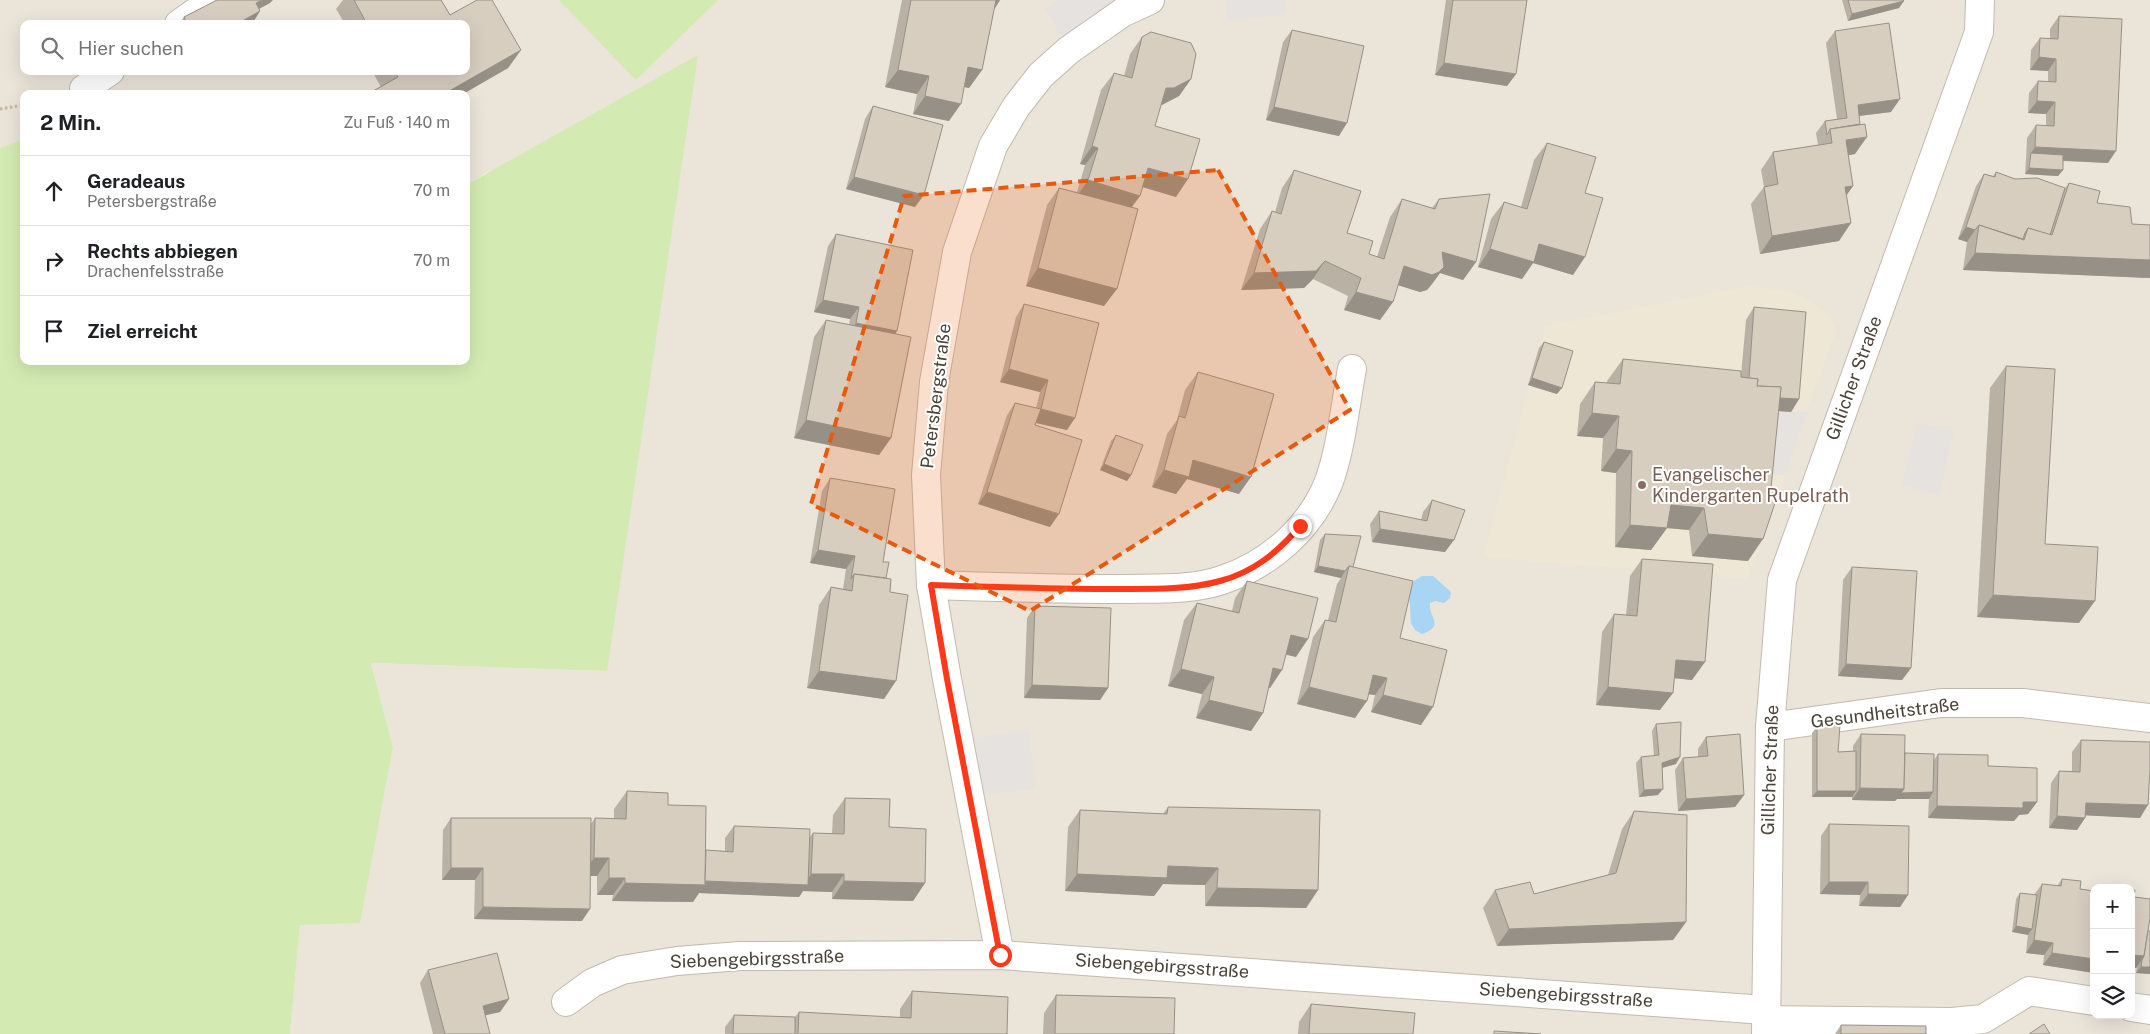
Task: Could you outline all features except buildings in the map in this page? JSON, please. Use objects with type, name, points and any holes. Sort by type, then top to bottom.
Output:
[{"type":"street","points":[[185,20],[214,0]]},
{"type":"street","name":"Petersbergstraße","points":[[1000,955],[947,679],[931,585],[926,475],[934,382],[957,252],[993,146],[1016,107],[1041,75],[1069,50],[1122,13],[1150,0]]},
{"type":"street","name":"Gillicher Straße","points":[[1766,1021],[1770,726],[1782,580],[1978,32],[1980,0]]},
{"type":"street","points":[[84,89],[104,75]]},
{"type":"street","points":[[931,585],[1076,589],[1187,587],[1220,581],[1254,567],[1279,550],[1316,507],[1328,483],[1337,451],[1352,370]]},
{"type":"street","name":"Gesundheitstraße","points":[[1770,726],[1941,703],[2023,703],[2150,718]]},
{"type":"street","name":"Siebengebirgsstraße","points":[[566,1002],[592,983],[622,970],[677,961],[740,956],[1000,955],[1383,981],[1766,1021],[1952,1022],[1983,1019],[2028,991],[2090,1000]]},
{"type":"street","points":[[2135,1008],[2150,1010]]},
{"type":"path","points":[[0,109],[20,106]]},
{"type":"highlighted area","points":[[1218,170],[1350,410],[1030,611],[811,504],[904,196]]},
{"type":"shaded area","points":[[0,0],[2150,0],[2150,1034],[290,1034],[300,924],[359,923],[393,747],[371,663],[607,671],[491,170],[470,183],[470,90],[20,90],[20,140],[0,148]]},
{"type":"shaded area","points":[[1058,0],[1114,0],[1122,13],[1069,50],[1045,8]]},
{"type":"shaded area","points":[[1226,0],[1284,0],[1286,14],[1228,21]]},
{"type":"shaded area","name":"Evangelischer Kindergarten Rupelrath","points":[[1748,286],[1790,291],[1807,299],[1831,317],[1837,331],[1819,377],[1749,579],[1483,557],[1545,326]]},
{"type":"shaded area","points":[[1766,409],[1808,412],[1785,475],[1758,474]]},
{"type":"shaded area","points":[[1918,423],[1954,430],[1939,495],[1902,485]]},
{"type":"shaded area","points":[[1029,730],[1035,789],[970,796],[960,740]]},
{"type":"green space","points":[[559,0],[718,0],[636,80]]},
{"type":"green space","points":[[698,55],[607,671],[371,663],[393,747],[360,923],[300,925],[290,1034],[0,1034],[0,148],[20,140],[20,365],[470,365],[470,183]]},
{"type":"water","points":[[1422,576],[1433,576],[1451,592],[1450,598],[1444,603],[1435,601],[1430,603],[1435,624],[1433,628],[1422,634],[1415,630],[1411,623],[1409,592],[1414,581]]},
{"type":"place","name":"Evangelischer Kindergarten Rupelrath","points":[[1642,485]]},
{"type":"route","points":[[1000,955],[947,679],[931,585],[1076,589],[1187,587],[1220,581],[1254,567],[1279,550],[1300,526]]}]
